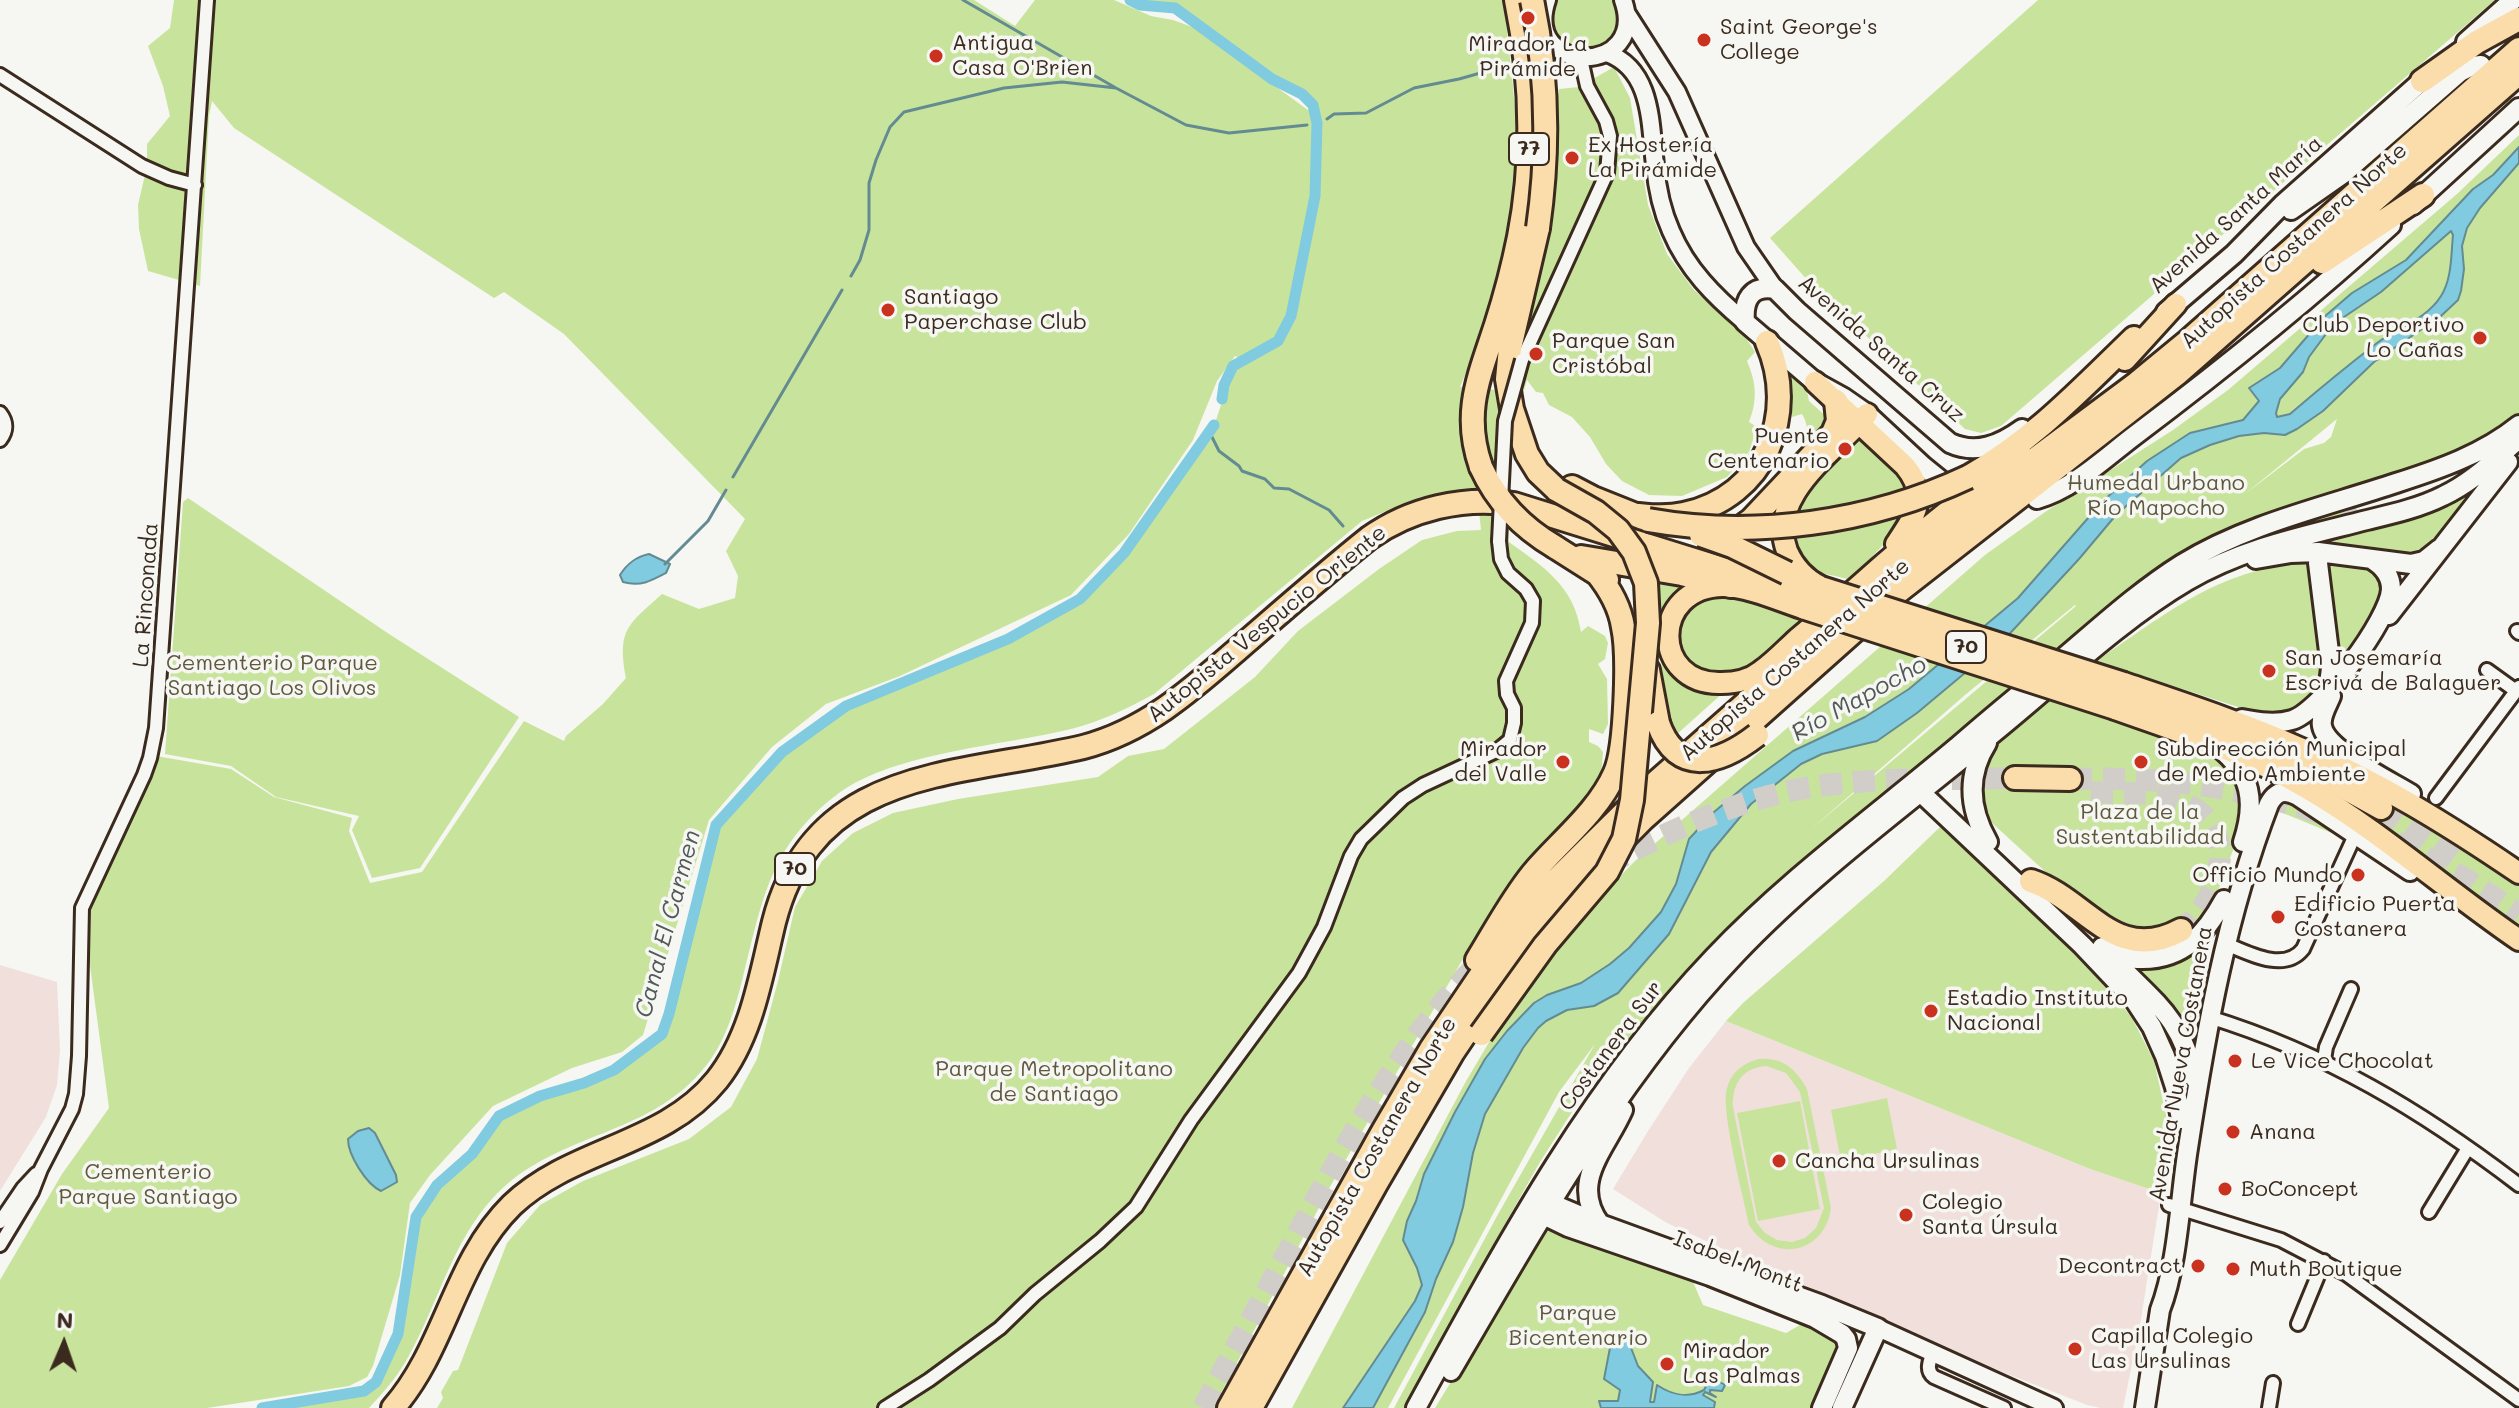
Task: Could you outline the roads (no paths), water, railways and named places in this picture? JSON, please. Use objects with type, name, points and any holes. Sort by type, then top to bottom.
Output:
[{"type":"highway","name":"77","points":[[1516,0],[1528,79],[1529,157],[1520,235],[1505,296],[1474,395],[1472,434],[1481,467],[1496,495],[1516,519],[1555,547]]},
{"type":"highway","name":"77","points":[[1519,434],[1509,399],[1507,368],[1538,228],[1544,177],[1545,109],[1540,49],[1529,0]]},
{"type":"highway","points":[[2422,81],[2477,42],[2519,19]]},
{"type":"highway","name":"Autopista Costanera Norte","points":[[1229,1408],[1431,1049],[1474,984],[1533,906],[1645,792],[1916,554],[2188,341],[2519,49]]},
{"type":"highway","name":"Autopista Costanera Norte","points":[[1251,1408],[1376,1184],[1475,1018],[1504,973],[1550,915],[1628,834],[1684,782],[1899,591],[2028,498],[2178,373],[2519,73]]},
{"type":"highway","points":[[2264,299],[2423,195]]},
{"type":"highway","points":[[1639,517],[1723,529],[1764,527],[1827,520],[1899,504],[1942,489],[2000,457],[2042,426],[2134,338]]},
{"type":"highway","points":[[1639,517],[1660,517],[1699,510],[1723,498],[1753,472],[1773,438],[1780,412],[1779,373],[1767,342]]},
{"type":"highway","points":[[1638,542],[1690,546],[1714,542],[1745,525],[1833,433],[1838,421],[1836,401]]},
{"type":"highway","points":[[1376,1184],[1425,1119],[1545,945],[1607,872],[1624,839],[1632,800],[1648,623],[1646,583],[1634,552],[1618,530],[1596,512],[1557,490],[1532,464],[1519,434]]},
{"type":"highway","points":[[1519,434],[1541,462],[1561,480],[1593,498],[1639,517],[1721,542],[1787,573],[1815,593]]},
{"type":"highway","points":[[1555,547],[1596,572],[1605,583],[1633,632],[1658,723],[1670,747],[1684,757],[1700,760],[1725,756],[1757,735],[2028,498]]},
{"type":"highway","name":"Autopista Vespucio Oriente","points":[[393,1408],[423,1365],[479,1246],[512,1206],[553,1175],[673,1120],[694,1104],[718,1078],[749,1018],[775,918],[787,885],[816,838],[847,810],[899,785],[1095,744],[1141,725],[1186,693],[1369,538],[1419,512],[1447,505],[1504,502],[1638,542],[1727,578],[1815,593],[2204,726],[2267,751],[2381,808]]},
{"type":"highway","points":[[1555,547],[1595,561],[1727,578]]},
{"type":"highway","points":[[1431,1049],[1500,919],[1530,876],[1593,806],[1615,773],[1623,736],[1633,632]]},
{"type":"highway","points":[[1483,950],[1583,836],[1652,768],[1759,673]]},
{"type":"highway","points":[[2015,783],[2070,785]]},
{"type":"highway","points":[[2031,881],[2061,894],[2103,928],[2125,938],[2157,940],[2181,930]]},
{"type":"main road","name":"Avenida Santa María","points":[[1981,448],[2008,439],[2176,304],[2234,254],[2283,204],[2513,0]]},
{"type":"main road","points":[[2234,254],[2344,173],[2460,72],[2481,65]]},
{"type":"main road","points":[[2028,498],[2071,483],[2220,371],[2296,309],[2493,132],[2513,103]]},
{"type":"main road","points":[[1775,289],[1761,288],[1749,295],[1745,303],[1745,322],[1836,401],[1864,418],[1944,483]]},
{"type":"main road","name":"Avenida Santa Cruz","points":[[1775,289],[1950,443],[1981,448]]},
{"type":"main road","points":[[1727,578],[1716,587],[1699,590],[1679,603],[1669,625],[1670,650],[1682,670],[1701,681],[1733,682],[1759,673],[1883,564],[2067,417],[2147,338],[2176,304]]},
{"type":"main road","points":[[1815,593],[1788,552],[1783,532],[1785,515],[1796,490],[1864,418],[1879,396],[1879,381]]},
{"type":"main road","points":[[1815,382],[1844,398],[1909,470],[1914,480],[1916,514],[1883,564]]},
{"type":"main road","points":[[2357,510],[2456,474],[2473,464],[2519,425]]},
{"type":"main road","points":[[1921,785],[1993,734],[2153,603],[2201,573],[2277,542],[2440,498],[2489,467],[2519,439]]},
{"type":"main road","points":[[1921,785],[2129,602],[2196,556],[2240,536],[2439,469],[2491,446]]},
{"type":"main road","points":[[2375,628],[2388,617],[2519,448]]},
{"type":"main road","points":[[2201,573],[2291,553],[2334,553],[2416,564],[2439,549]]},
{"type":"main road","points":[[2119,696],[2252,721],[2277,723],[2301,716],[2332,687],[2375,628],[2389,602],[2391,585],[2386,571],[2371,559]]},
{"type":"main road","points":[[2318,563],[2332,687],[2321,721],[2322,729],[2331,742],[2424,802],[2450,826]]},
{"type":"main road","points":[[2119,696],[2216,746],[2288,778],[2331,803],[2519,940]]},
{"type":"main road","points":[[2204,710],[2329,761],[2390,792],[2450,826],[2519,873]]},
{"type":"main road","points":[[1988,842],[1974,811],[1972,782],[1976,763],[1993,734]]},
{"type":"main road","name":"Avenida Nueva Costanera","points":[[2145,1408],[2160,1310],[2165,1297],[2181,1119],[2190,1060],[2208,968],[2224,900],[2247,829],[2251,800],[2239,768],[2216,746]]},
{"type":"main road","name":"Avenida Nueva Costanera","points":[[1921,785],[2031,881],[2169,1015],[2190,1060]]},
{"type":"main road","name":"Avenida Nueva Costanera","points":[[1921,785],[2135,1001],[2152,1027],[2165,1056],[2181,1119]]},
{"type":"main road","name":"Costanera Sur","points":[[1416,1408],[1539,1205],[1693,1003],[1758,932],[1921,785]]},
{"type":"main road","name":"Costanera Sur","points":[[1430,1408],[1539,1205],[1566,1145],[1612,1078],[1689,984],[1777,895],[1819,858],[1921,785]]},
{"type":"main road","name":"Avenida Nueva Costanera","points":[[2174,1206],[2224,943],[2269,804],[2274,795],[2285,792],[2304,799],[2356,833]]},
{"type":"main road","points":[[2356,833],[2433,887],[2466,902]]},
{"type":"main road","points":[[2102,947],[2115,955],[2133,959],[2172,954],[2199,937],[2224,900]]},
{"type":"main road","points":[[2190,1060],[2197,1090]]},
{"type":"main road","points":[[1600,1224],[1591,1209],[1587,1182],[1638,1076]]},
{"type":"main road","name":"Isabel Montt","points":[[1539,1205],[1600,1224],[1822,1305],[1877,1332]]},
{"type":"main road","name":"Isabel Montt","points":[[1539,1205],[1568,1227],[1710,1276],[1804,1313]]},
{"type":"main road","points":[[1804,1313],[1834,1328],[1848,1344],[1848,1352],[1822,1408]]},
{"type":"main road","points":[[1842,1408],[1877,1332]]},
{"type":"street","name":"La Rinconada","points":[[0,1245],[32,1192],[72,1109],[76,1094],[82,908],[144,775],[156,728],[207,0]]},
{"type":"street","points":[[1529,0],[1547,34],[1561,51],[1581,59],[1607,53],[1620,40],[1624,32],[1625,7]]},
{"type":"street","points":[[1543,24],[1547,0]]},
{"type":"street","name":"Avenida Santa Cruz","points":[[1625,7],[1677,92],[1741,235],[1775,289]]},
{"type":"street","points":[[1607,53],[1627,63],[1646,97],[1660,197],[1675,239],[1706,287],[1745,322]]},
{"type":"street","points":[[885,1408],[1000,1328],[1136,1207],[1191,1120],[1299,973],[1324,927],[1351,856],[1361,839],[1403,798],[1423,785],[1498,750],[1510,740],[1514,708],[1507,694],[1506,681],[1532,623],[1533,601],[1526,589],[1508,573],[1501,559],[1499,541],[1505,421],[1522,360],[1607,173],[1610,136],[1606,121],[1587,86],[1581,59]]},
{"type":"street","points":[[0,75],[142,166],[195,185]]},
{"type":"street","points":[[0,413],[5,429],[0,440]]},
{"type":"street","points":[[2436,798],[2517,693],[2487,670]]},
{"type":"street","points":[[2224,943],[2279,961],[2297,956],[2356,833]]},
{"type":"street","points":[[2324,1060],[2326,1047],[2351,989]]},
{"type":"street","points":[[2209,1017],[2324,1060],[2387,1095],[2519,1185]]},
{"type":"street","points":[[2429,1212],[2468,1148]]},
{"type":"street","name":"La Rinconada","points":[[0,1222],[23,1188],[41,1169]]},
{"type":"street","points":[[2174,1206],[2281,1240],[2324,1261],[2519,1400]]},
{"type":"street","points":[[2298,1324],[2324,1261]]},
{"type":"street","name":"Isabel Montt","points":[[1804,1313],[1818,1314],[1877,1332],[2054,1408]]},
{"type":"street","points":[[1932,1354],[1930,1374],[2004,1408]]},
{"type":"street","points":[[2269,1408],[2273,1383]]},
{"type":"street","points":[[2011,1408],[2020,1392]]},
{"type":"water","points":[[2519,147],[2519,163],[2467,228],[2462,246],[2464,269],[2461,291],[2458,300],[2441,316],[2374,362],[2323,411],[2297,429],[2285,435],[2264,433],[2239,436],[2181,458],[2116,515],[2002,642],[1917,713],[1877,741],[1822,754],[1801,764],[1751,804],[1711,852],[1669,934],[1618,993],[1594,1006],[1567,1010],[1538,1028],[1485,1114],[1453,1242],[1425,1312],[1373,1408],[1343,1408],[1415,1301],[1422,1285],[1403,1240],[1407,1221],[1424,1174],[1455,1112],[1485,1059],[1507,1031],[1534,1003],[1581,983],[1629,948],[1661,912],[1676,884],[1689,839],[1714,812],[1793,751],[1865,717],[1909,689],[2018,598],[2103,501],[2147,461],[2190,433],[2243,420],[2259,401],[2249,388],[2280,368],[2324,317],[2352,293],[2406,260],[2473,189],[2493,175]],"holes":[[[2451,231],[2447,282],[2435,304],[2420,317],[2377,343],[2290,414],[2277,417],[2280,399],[2303,372],[2309,357],[2329,330],[2381,292]]]},
{"type":"water","points":[[649,554],[670,564],[666,573],[650,581],[623,582],[620,575],[626,568],[636,559]]},
{"type":"water","points":[[369,1128],[375,1133],[396,1175],[397,1182],[381,1191],[364,1176],[349,1146],[348,1139],[358,1131]]},
{"type":"water","points":[[1613,1332],[1628,1340],[1638,1366],[1653,1382],[1650,1402],[1654,1402],[1657,1385],[1686,1395],[1704,1390],[1711,1377],[1725,1385],[1722,1391],[1710,1390],[1716,1397],[1705,1392],[1703,1395],[1715,1402],[1714,1408],[1601,1408],[1599,1401],[1618,1401],[1620,1390],[1604,1379]]},
{"type":"waterway","points":[[963,0],[1186,125],[1229,133],[1307,125]]},
{"type":"waterway","name":"Canal El Carmen","points":[[1130,0],[1140,5],[1175,8],[1272,79],[1302,94],[1313,105],[1317,123],[1315,196],[1291,316],[1278,341],[1233,366],[1224,385],[1222,399]]},
{"type":"waterway","points":[[1327,119],[1334,114],[1366,113],[1414,88],[1509,65]]},
{"type":"waterway","points":[[851,276],[860,260],[869,230],[869,183],[876,160],[890,127],[904,112],[1004,88],[1062,82],[1116,88]]},
{"type":"waterway","points":[[733,477],[842,290]]},
{"type":"waterway","name":"Canal El Carmen","points":[[262,1408],[364,1391],[376,1382],[398,1334],[416,1217],[437,1185],[472,1154],[499,1116],[540,1096],[614,1070],[662,1034],[716,825],[782,752],[846,706],[1008,639],[1080,599],[1124,553],[1214,425]]},
{"type":"waterway","points":[[1209,431],[1219,451],[1242,471],[1265,479],[1274,488],[1289,489],[1329,510],[1343,526]]},
{"type":"waterway","points":[[665,564],[708,521],[726,490]]},
{"type":"tunnel","points":[[2318,563],[2330,530],[2357,510]]},
{"type":"tunnel","points":[[1605,866],[1705,818],[1785,792],[1862,782],[2015,778]]},
{"type":"tunnel","points":[[2070,779],[2134,779],[2198,785],[2261,796],[2323,814]]},
{"type":"tunnel","points":[[2091,792],[2173,798],[2202,814],[2213,829],[2219,846],[2220,864],[2215,883],[2207,901],[2181,930]]},
{"type":"tunnel","points":[[2381,808],[2460,863]]},
{"type":"tunnel","points":[[2396,842],[2464,878],[2519,914]]},
{"type":"tunnel","points":[[1203,1408],[1325,1184],[1388,1078],[1436,1012],[1491,951]]},
{"type":"place","name":"Mirador La Pirámide","points":[[1528,18]]},
{"type":"place","name":"Saint George's College","points":[[1704,40]]},
{"type":"place","name":"Antigua Casa O'Brien","points":[[936,56]]},
{"type":"place","name":"Ex Hostería La Pirámide","points":[[1572,158]]},
{"type":"place","name":"Santiago Paperchase Club","points":[[888,310]]},
{"type":"place","name":"Club Deportivo Lo Cañas","points":[[2480,338]]},
{"type":"place","name":"Parque San Cristóbal","points":[[1536,354]]},
{"type":"place","name":"Puente Centenario","points":[[1845,449]]},
{"type":"place","name":"San Josemaría Escrivá de Balaguer","points":[[2269,671]]},
{"type":"place","name":"Mirador del Valle","points":[[1563,762]]},
{"type":"place","name":"Subdirección Municipal de Medio Ambiente","points":[[2141,762]]},
{"type":"place","name":"Officio Mundo","points":[[2358,875]]},
{"type":"place","name":"Edificio Puerta Costanera","points":[[2278,917]]},
{"type":"place","name":"Estadio Instituto Nacional","points":[[1931,1011]]},
{"type":"place","name":"Le Vice Chocolat","points":[[2235,1061]]},
{"type":"place","name":"Anana","points":[[2233,1132]]},
{"type":"place","name":"Cancha Ursulinas","points":[[1779,1161]]},
{"type":"place","name":"BoConcept","points":[[2225,1189]]},
{"type":"place","name":"Colegio Santa Úrsula","points":[[1906,1215]]},
{"type":"place","name":"Decontract","points":[[2198,1266]]},
{"type":"place","name":"Muth Boutique","points":[[2233,1269]]},
{"type":"place","name":"Capilla Colegio Las Ursulinas","points":[[2075,1349]]},
{"type":"place","name":"Mirador Las Palmas","points":[[1667,1364]]},
{"type":"park label","name":"Humedal Urbano Río Mapocho","points":[[2156,496]]},
{"type":"park label","name":"Cementerio Parque Santiago Los Olivos","points":[[272,676]]},
{"type":"park label","name":"Plaza de la Sustentabilidad","points":[[2140,824]]},
{"type":"park label","name":"Parque Metropolitano de Santiago","points":[[1054,1082]]},
{"type":"park label","name":"Cementerio Parque Santiago","points":[[148,1184]]},
{"type":"park label","name":"Parque Bicentenario","points":[[1578,1326]]},
{"type":"water label","name":"Río Mapocho","points":[[1859,699]]}]
